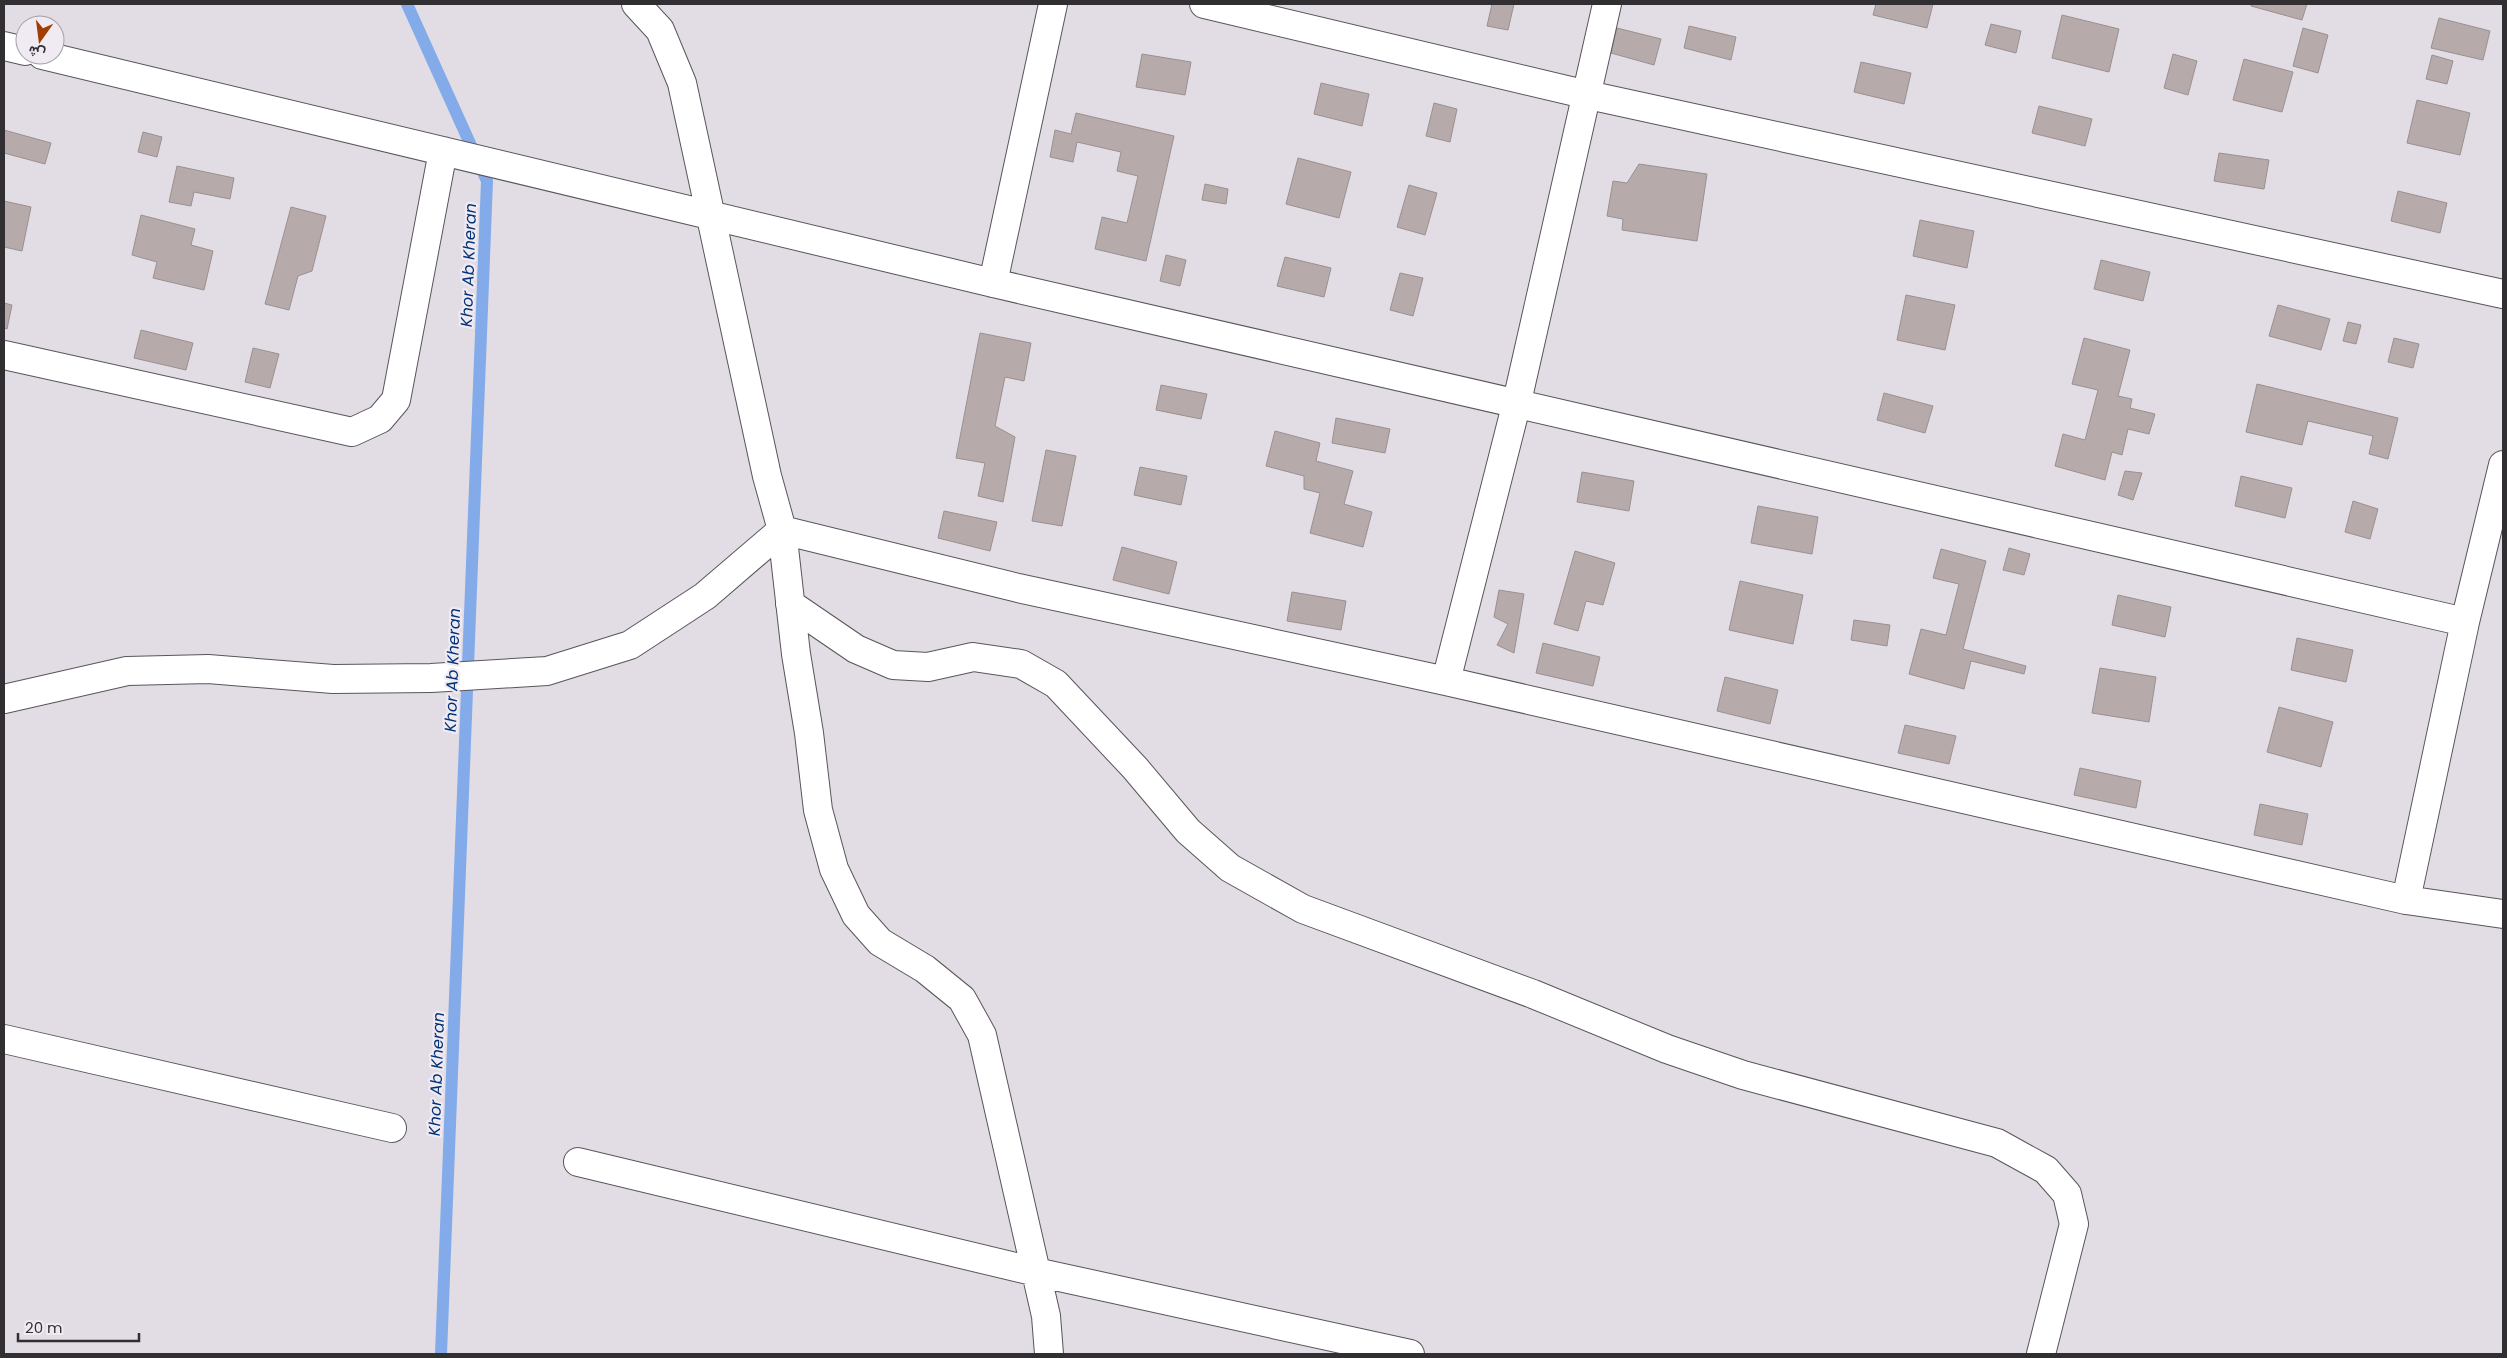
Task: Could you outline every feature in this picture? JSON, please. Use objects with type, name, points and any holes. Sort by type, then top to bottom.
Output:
[{"type":"street","points":[[636,4],[660,30],[682,83],[767,476],[782,530],[790,604],[818,810],[834,869],[856,915],[880,942],[925,969],[962,999],[982,1035],[1046,1316],[1049,1354]]},
{"type":"street","points":[[993,284],[1053,4]]},
{"type":"street","points":[[1204,4],[1588,95],[2503,294]]},
{"type":"street","points":[[1446,681],[1516,406],[1588,95],[1607,4]]},
{"type":"street","points":[[65,60],[993,284],[1516,406],[2465,622]]},
{"type":"street","points":[[4,356],[352,432],[380,419],[396,400],[443,150]]},
{"type":"street","points":[[2406,900],[2465,622],[2503,465]]},
{"type":"street","points":[[782,530],[1018,588],[1446,681],[2406,900],[2503,914]]},
{"type":"street","points":[[4,698],[127,671],[208,669],[333,680],[431,678],[546,671],[630,645],[705,596],[782,530]]},
{"type":"street","points":[[790,604],[856,649],[893,665],[928,667],[973,657],[1021,664],[1056,684],[1136,768],[1188,831],[1230,868],[1303,910],[1533,994],[1667,1049],[1744,1075],[1997,1143],[2046,1170],[2067,1194],[2074,1224],[2041,1354]]},
{"type":"street","points":[[4,1039],[392,1128]]},
{"type":"street","points":[[578,1162],[1036,1272],[1410,1354]]},
{"type":"building","points":[[1492,4],[1514,4],[1508,30],[1487,26]]},
{"type":"building","points":[[1876,4],[1933,4],[1927,28],[1873,15]]},
{"type":"building","points":[[2251,4],[2307,4],[2302,20],[2251,6]]},
{"type":"building","points":[[2062,15],[2119,29],[2109,72],[2052,58]]},
{"type":"building","points":[[2439,18],[2490,31],[2483,60],[2431,48]]},
{"type":"building","points":[[1991,24],[2021,31],[2016,53],[1985,45]]},
{"type":"building","points":[[1689,26],[1736,37],[1731,60],[1684,48]]},
{"type":"building","points":[[1617,28],[1661,39],[1654,65],[1611,53]]},
{"type":"building","points":[[2303,28],[2328,35],[2318,73],[2293,66]]},
{"type":"building","points":[[1142,54],[1191,62],[1185,95],[1136,87]]},
{"type":"building","points":[[2173,54],[2197,61],[2188,95],[2164,88]]},
{"type":"building","points":[[2432,55],[2453,61],[2447,84],[2426,79]]},
{"type":"building","points":[[2244,59],[2293,72],[2282,112],[2233,100]]},
{"type":"building","points":[[1861,62],[1911,73],[1904,104],[1854,92]]},
{"type":"building","points":[[1321,83],[1369,94],[1362,126],[1314,114]]},
{"type":"building","points":[[2417,100],[2470,113],[2460,155],[2407,143]]},
{"type":"building","points":[[1434,103],[1457,109],[1450,142],[1426,136]]},
{"type":"building","points":[[2039,106],[2092,119],[2085,146],[2032,133]]},
{"type":"building","points":[[1076,113],[1174,136],[1146,261],[1095,249],[1102,217],[1127,223],[1138,176],[1117,171],[1121,152],[1077,142],[1073,162],[1050,157],[1055,130],[1071,134]]},
{"type":"building","points":[[4,130],[51,143],[45,164],[4,153]]},
{"type":"building","points":[[143,132],[162,137],[157,157],[138,152]]},
{"type":"building","points":[[2219,153],[2269,160],[2264,189],[2214,181]]},
{"type":"building","points":[[1298,158],[1351,172],[1339,218],[1286,204]]},
{"type":"building","points":[[1639,164],[1707,174],[1697,241],[1622,230],[1623,219],[1607,216],[1613,181],[1627,183]]},
{"type":"building","points":[[177,166],[234,178],[230,199],[194,192],[191,206],[169,202]]},
{"type":"building","points":[[1205,184],[1228,189],[1226,204],[1202,200]]},
{"type":"building","points":[[1409,185],[1437,193],[1425,235],[1397,227]]},
{"type":"building","points":[[2398,191],[2447,203],[2440,233],[2391,221]]},
{"type":"building","points":[[4,201],[31,207],[22,251],[4,247]]},
{"type":"building","points":[[291,207],[326,216],[312,271],[298,276],[289,310],[265,304]]},
{"type":"building","points":[[141,215],[195,229],[191,245],[213,251],[204,290],[153,278],[157,262],[132,255]]},
{"type":"building","points":[[1920,220],[1974,231],[1967,268],[1913,256]]},
{"type":"building","points":[[1166,255],[1186,260],[1180,286],[1160,281]]},
{"type":"building","points":[[1285,257],[1331,268],[1324,297],[1277,286]]},
{"type":"building","points":[[2101,260],[2150,272],[2143,301],[2094,289]]},
{"type":"building","points":[[1400,273],[1423,278],[1413,316],[1390,310]]},
{"type":"building","points":[[1906,295],[1955,305],[1945,350],[1897,340]]},
{"type":"building","points":[[4,303],[12,305],[7,329],[4,328]]},
{"type":"building","points":[[2278,305],[2330,319],[2321,350],[2269,336]]},
{"type":"building","points":[[2348,322],[2361,325],[2356,344],[2343,341]]},
{"type":"building","points":[[141,330],[193,343],[186,370],[134,358]]},
{"type":"building","points":[[980,333],[1031,343],[1024,381],[1005,377],[995,426],[1015,437],[1003,502],[978,496],[985,463],[956,458]]},
{"type":"building","points":[[2084,338],[2130,350],[2118,396],[2132,399],[2130,408],[2155,414],[2149,434],[2128,429],[2122,455],[2112,452],[2105,480],[2055,466],[2063,434],[2085,440],[2098,390],[2072,384]]},
{"type":"building","points":[[2394,338],[2419,344],[2413,368],[2388,362]]},
{"type":"building","points":[[253,348],[279,354],[270,388],[245,382]]},
{"type":"building","points":[[2257,384],[2398,418],[2388,459],[2369,454],[2373,436],[2308,421],[2302,445],[2246,432]]},
{"type":"building","points":[[1161,385],[1207,394],[1201,419],[1156,410]]},
{"type":"building","points":[[1884,393],[1933,406],[1925,433],[1877,420]]},
{"type":"building","points":[[1336,418],[1390,429],[1385,453],[1332,443]]},
{"type":"building","points":[[1275,431],[1320,443],[1316,461],[1353,471],[1344,504],[1372,512],[1363,547],[1310,533],[1320,493],[1304,489],[1304,476],[1266,466]]},
{"type":"building","points":[[1046,450],[1076,456],[1062,526],[1032,521]]},
{"type":"building","points":[[1140,467],[1187,476],[1181,505],[1134,495]]},
{"type":"building","points":[[2125,471],[2142,473],[2133,500],[2118,495]]},
{"type":"building","points":[[1582,472],[1634,481],[1629,511],[1577,502]]},
{"type":"building","points":[[2241,476],[2292,488],[2285,518],[2235,506]]},
{"type":"building","points":[[2353,501],[2378,509],[2370,539],[2345,532]]},
{"type":"building","points":[[1758,506],[1818,517],[1812,554],[1751,543]]},
{"type":"building","points":[[944,511],[997,522],[990,551],[938,538]]},
{"type":"building","points":[[1122,547],[1177,562],[1169,594],[1113,580]]},
{"type":"building","points":[[2009,548],[2030,554],[2024,575],[2003,570]]},
{"type":"building","points":[[1941,549],[1986,561],[1963,649],[2026,666],[2024,674],[1971,661],[1964,689],[1909,674],[1921,629],[1946,635],[1959,584],[1933,578]]},
{"type":"building","points":[[1575,551],[1615,563],[1603,605],[1586,601],[1578,631],[1554,624]]},
{"type":"building","points":[[1740,581],[1803,595],[1793,644],[1729,630]]},
{"type":"building","points":[[1499,590],[1524,594],[1514,653],[1497,645],[1508,624],[1494,617]]},
{"type":"building","points":[[1292,592],[1346,601],[1341,630],[1287,621]]},
{"type":"building","points":[[2118,595],[2171,607],[2165,637],[2112,625]]},
{"type":"building","points":[[1854,620],[1890,625],[1887,646],[1851,640]]},
{"type":"building","points":[[2297,638],[2353,650],[2346,682],[2291,670]]},
{"type":"building","points":[[1543,643],[1600,657],[1593,686],[1536,673]]},
{"type":"building","points":[[2100,668],[2156,677],[2149,722],[2092,713]]},
{"type":"building","points":[[1725,677],[1778,690],[1770,724],[1717,711]]},
{"type":"building","points":[[2279,707],[2333,722],[2321,767],[2267,752]]},
{"type":"building","points":[[1905,725],[1956,736],[1949,764],[1898,753]]},
{"type":"building","points":[[2080,768],[2141,781],[2136,808],[2074,795]]},
{"type":"building","points":[[2260,804],[2308,814],[2302,845],[2254,835]]},
{"type":"waterway","name":"Khor Ab Kheran","points":[[407,4],[487,181],[441,1354]]}]
